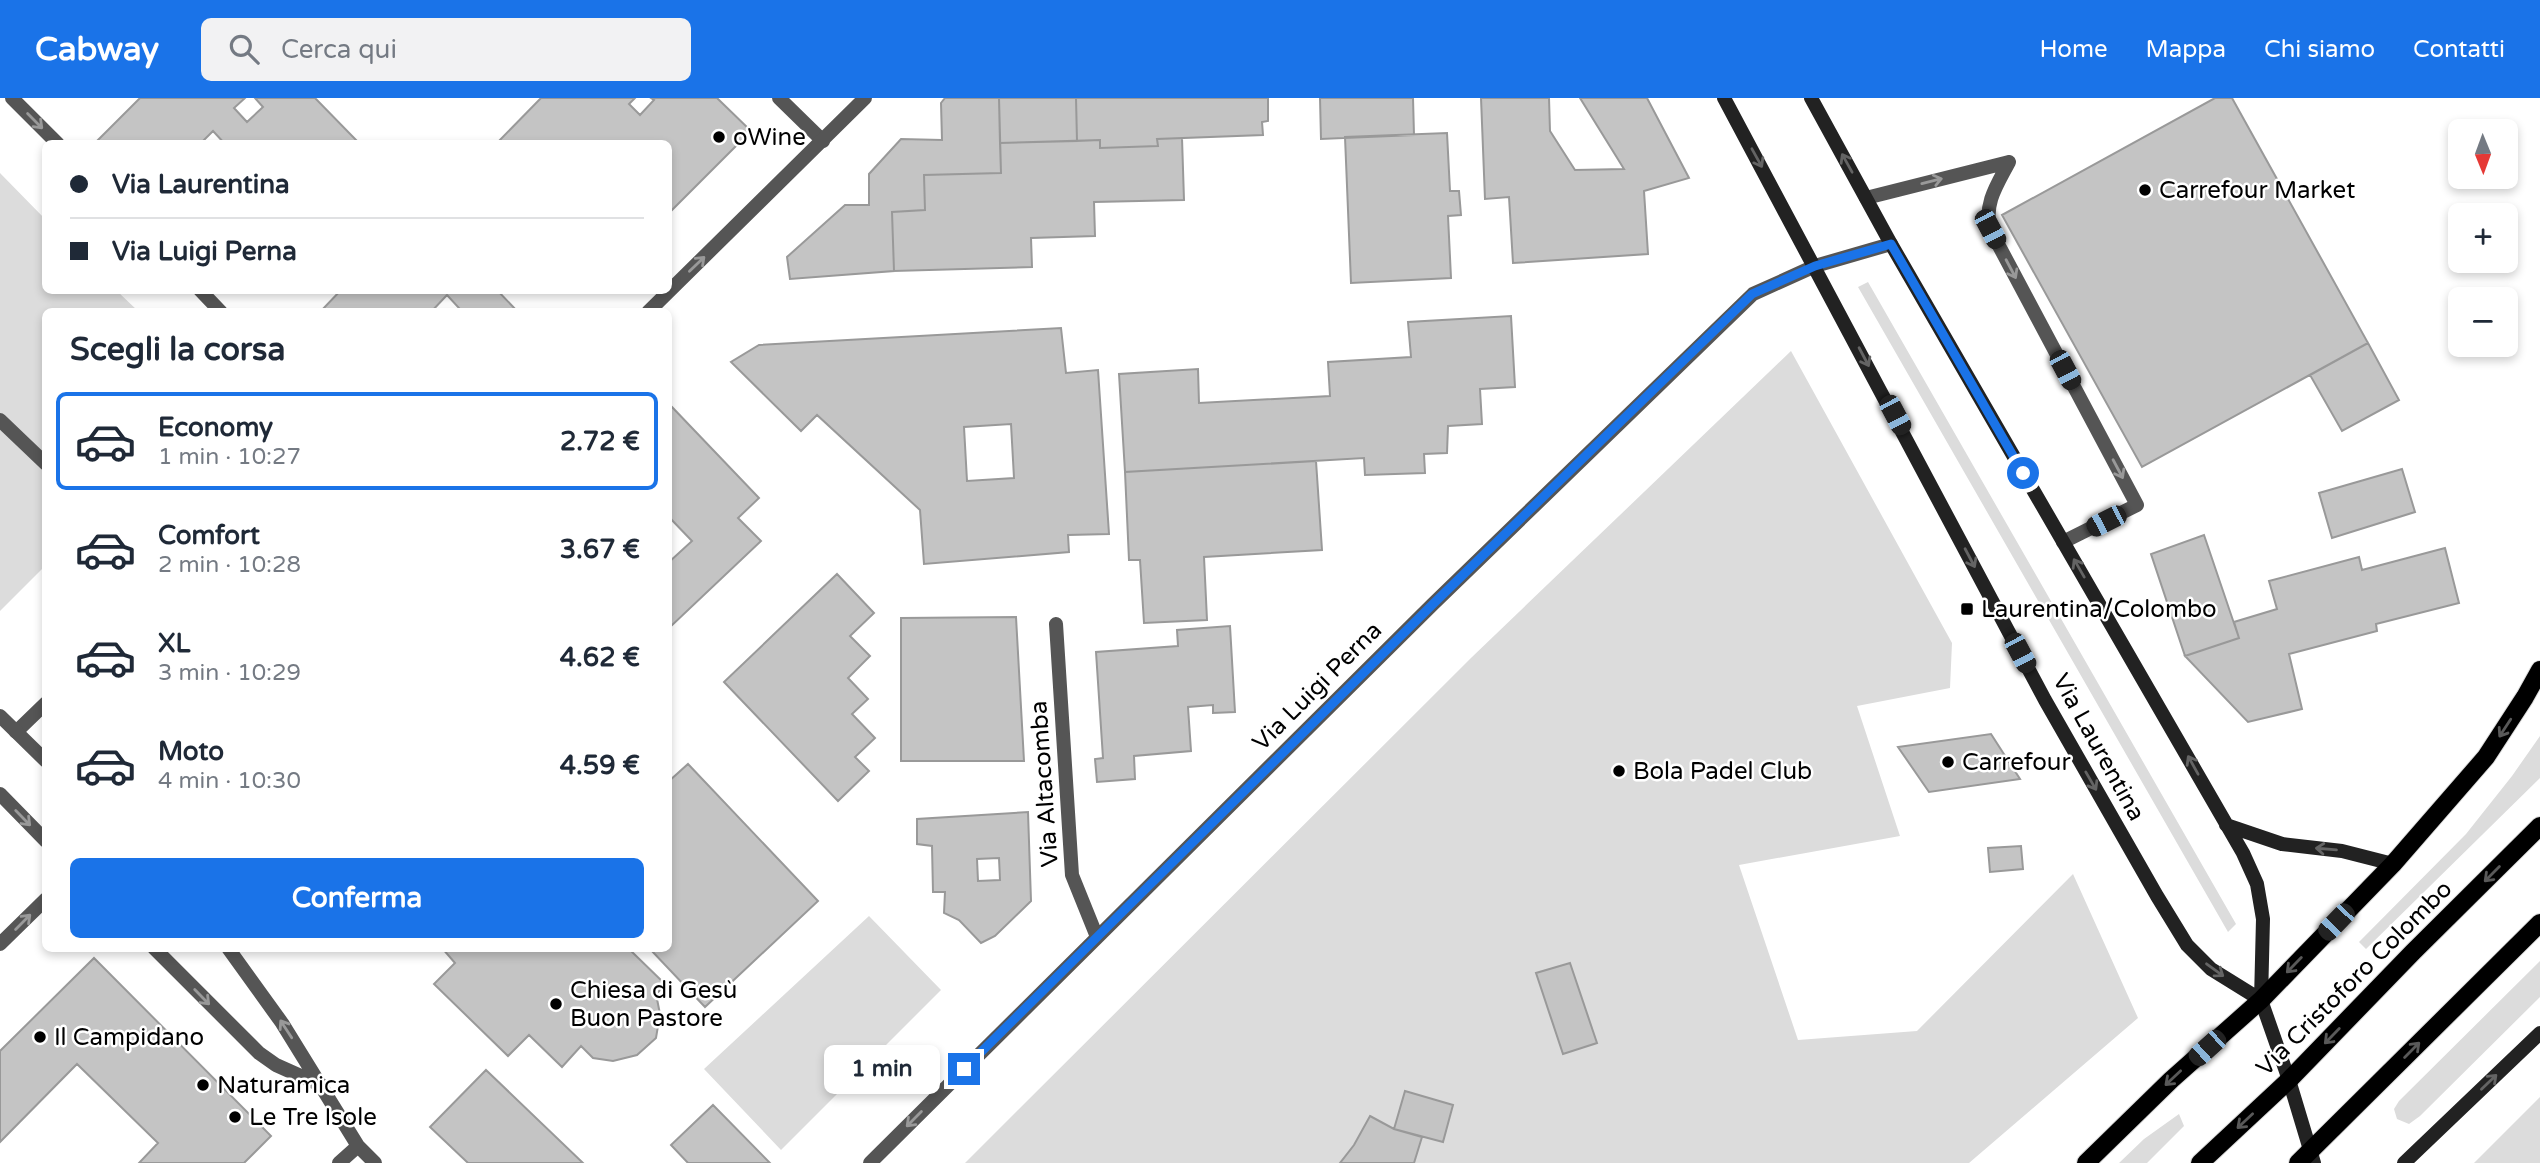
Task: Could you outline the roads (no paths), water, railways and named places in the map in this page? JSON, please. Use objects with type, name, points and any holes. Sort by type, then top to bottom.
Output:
[{"type":"main road","name":"Via Laurentina","points":[[1724,98],[2045,700],[2157,896],[2187,945],[2211,969],[2260,1000]]},
{"type":"main road","points":[[1811,98],[1891,244],[2170,723],[2252,871],[2262,903],[2260,1000],[2290,1080],[2308,1159]]},
{"type":"main road","name":"Via Cristoforo Colombo","points":[[2086,1163],[2171,1080],[2260,1000],[2393,864],[2486,757],[2540,670]]},
{"type":"main road","points":[[2226,825],[2282,844],[2342,851],[2393,864]]},
{"type":"main road","name":"Via Cristoforo Colombo","points":[[2200,1163],[2290,1080],[2413,952],[2540,826]]},
{"type":"main road","points":[[2308,1159],[2540,923]]},
{"type":"main road","points":[[2404,1163],[2540,1032]]},
{"type":"street","points":[[12,98],[54,140]]},
{"type":"street","points":[[779,98],[823,141]]},
{"type":"street","points":[[672,289],[865,98]]},
{"type":"street","points":[[1866,198],[2009,162],[1989,204],[1987,216],[1990,229],[2137,505],[2063,542]]},
{"type":"street","points":[[1815,266],[1891,244]]},
{"type":"street","name":"Via Luigi Perna","points":[[870,1163],[1433,604],[1752,294],[1815,266]]},
{"type":"street","points":[[204,294],[217,308]]},
{"type":"street","points":[[652,308],[666,294]]},
{"type":"street","points":[[0,420],[42,460]]},
{"type":"street","name":"Via Altacomba","points":[[1056,624],[1072,875],[1097,937]]},
{"type":"street","points":[[16,732],[42,707]]},
{"type":"street","points":[[0,716],[42,757]]},
{"type":"street","points":[[0,794],[42,837]]},
{"type":"street","points":[[0,944],[42,903]]},
{"type":"street","points":[[158,952],[259,1053],[276,1065],[323,1086]]},
{"type":"street","points":[[231,952],[282,1023],[358,1146],[375,1163]]},
{"type":"street","points":[[339,1163],[358,1146]]},
{"type":"place","name":"oWine","points":[[719,137]]},
{"type":"place","name":"Carrefour Market","points":[[2145,190]]},
{"type":"place","name":"Laurentina/Colombo","points":[[1967,609]]},
{"type":"place","name":"Carrefour","points":[[1948,762]]},
{"type":"place","name":"Bola Padel Club","points":[[1619,771]]},
{"type":"place","name":"Chiesa di Gesù Buon Pastore","points":[[556,1004]]},
{"type":"place","name":"Il Campidano","points":[[40,1037]]},
{"type":"place","name":"Naturamica","points":[[203,1085]]},
{"type":"place","name":"Le Tre Isole","points":[[235,1117]]}]
